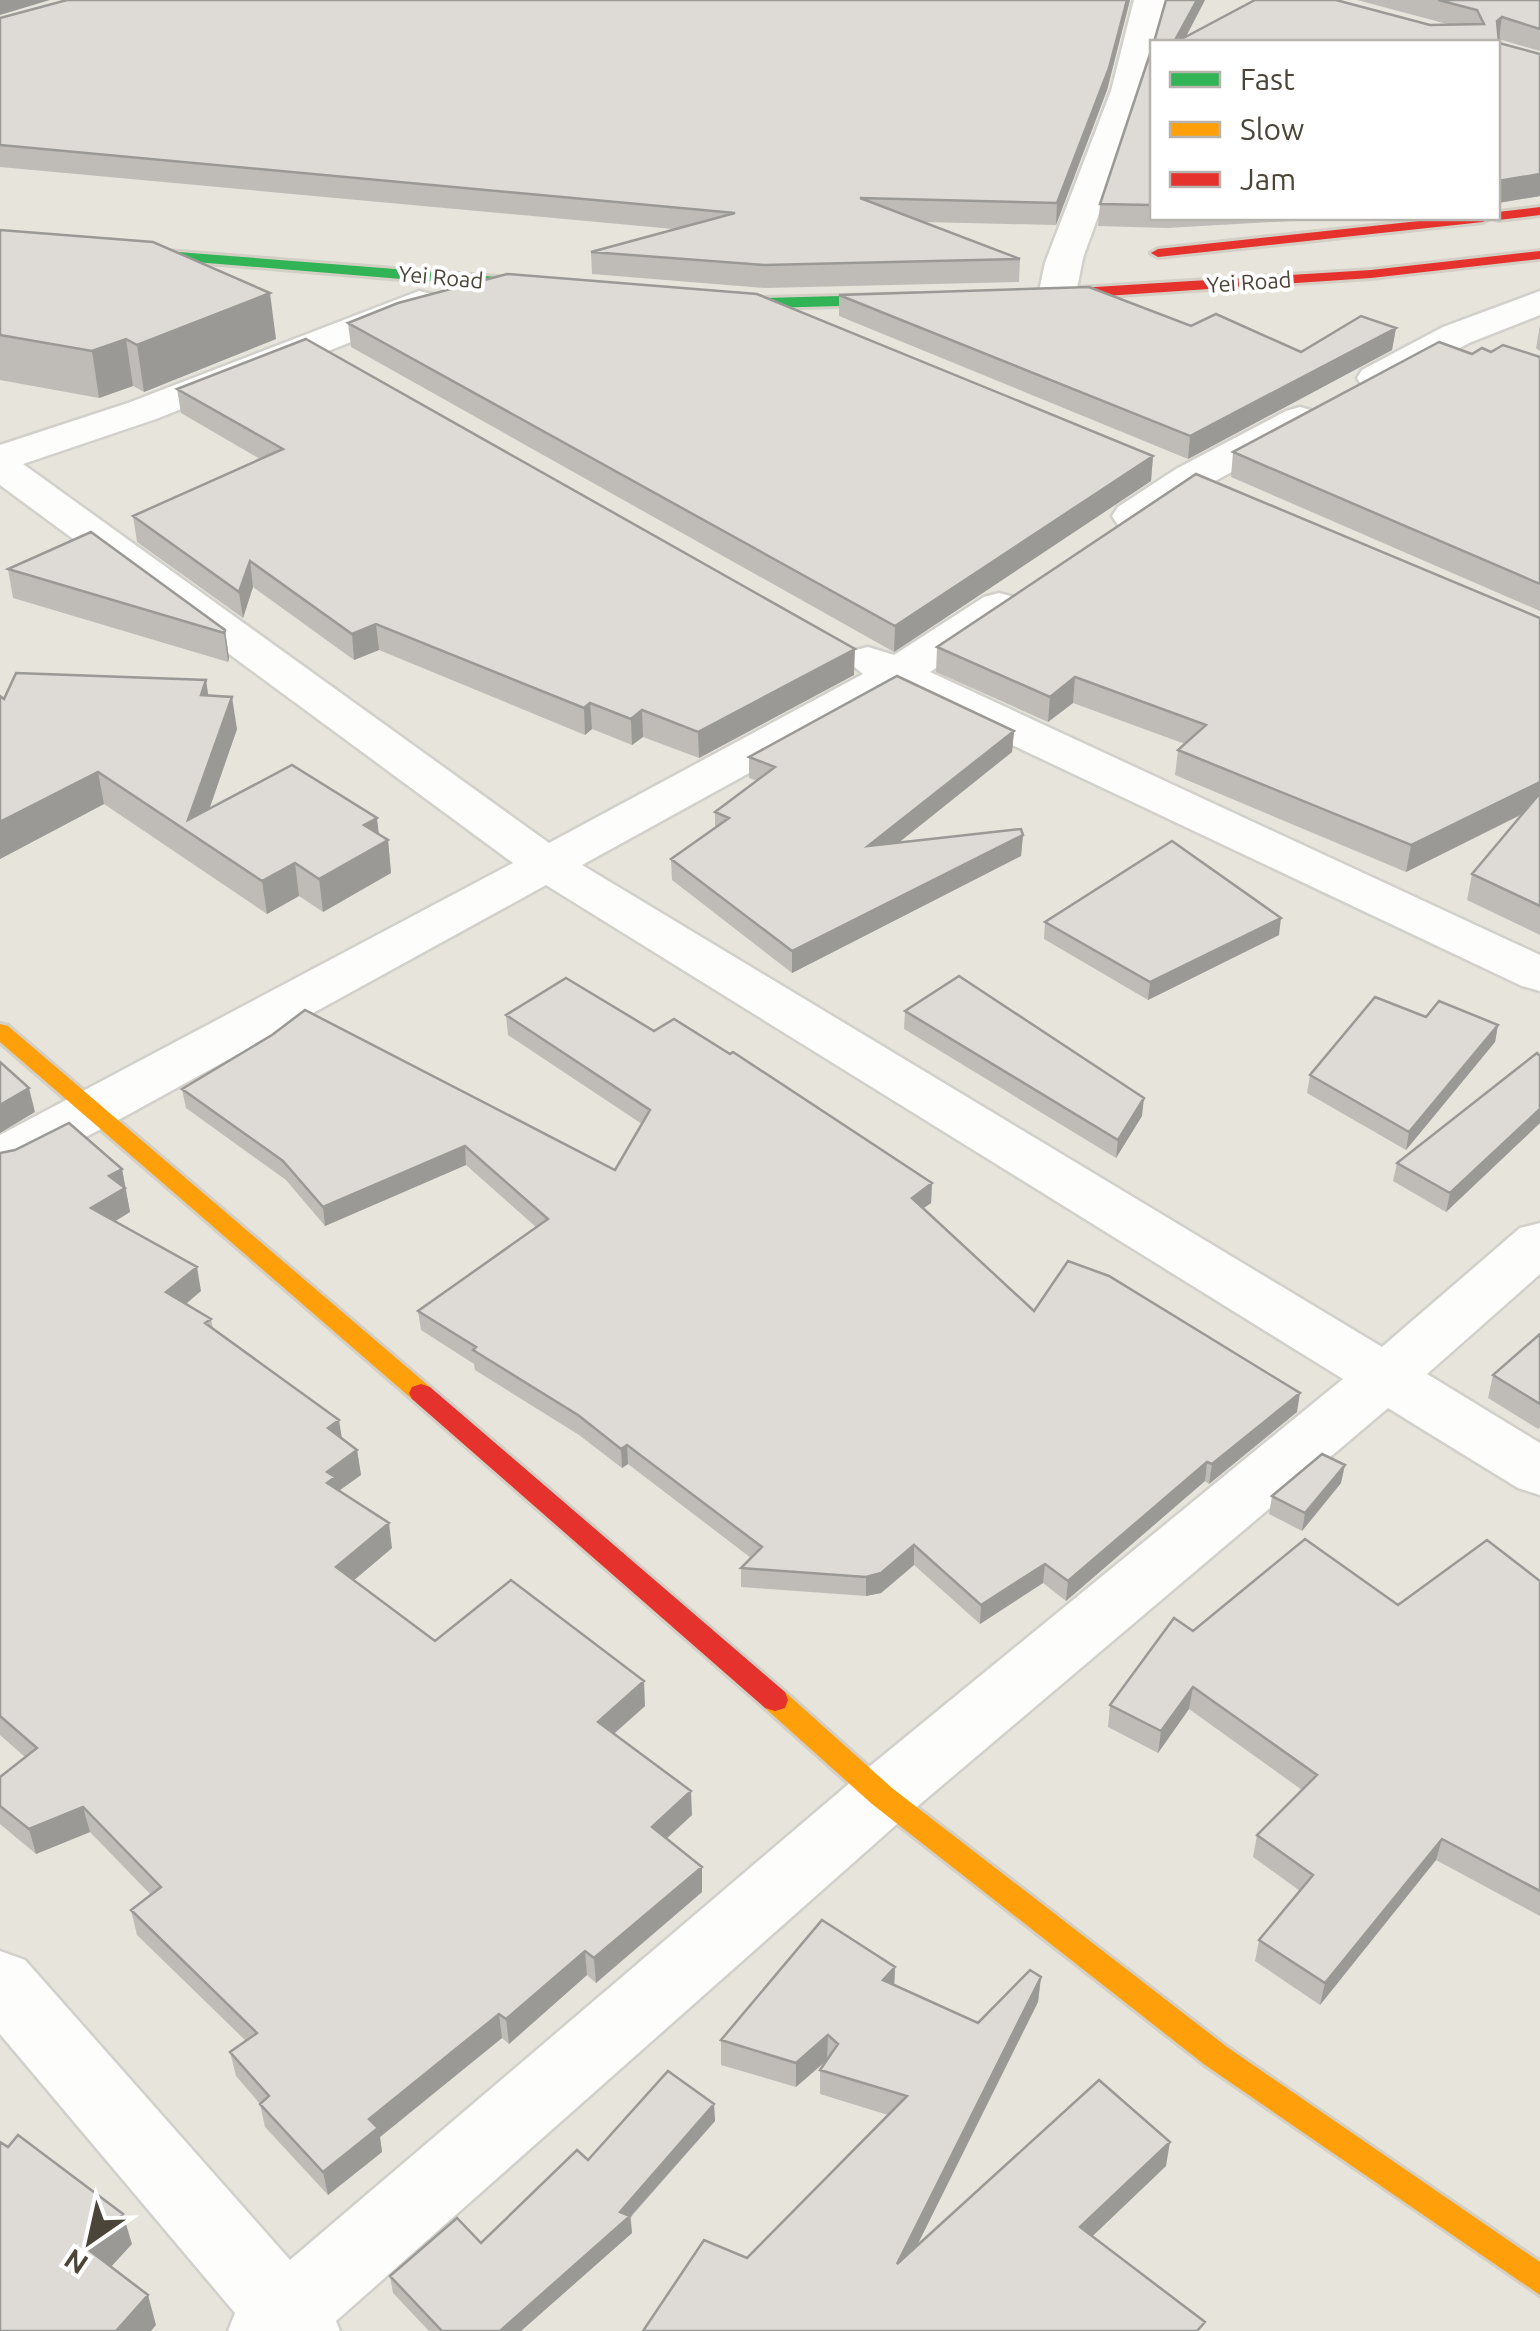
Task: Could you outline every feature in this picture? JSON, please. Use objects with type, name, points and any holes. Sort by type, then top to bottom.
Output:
[{"type":"main road","points":[[1500,216],[1540,211]]},
{"type":"main road","name":"Yei Road","points":[[1139,255],[1464,220]]},
{"type":"main road","name":"Yei Road","points":[[0,242],[586,289]]},
{"type":"main road","name":"Yei Road","points":[[998,297],[1061,271],[1371,274],[1540,255]]},
{"type":"main road","points":[[677,297],[765,303],[940,298]]},
{"type":"main road","points":[[0,1031],[716,1647],[882,1796],[1216,2056],[1540,2280]]},
{"type":"street","points":[[1061,271],[1127,91],[1150,0]]},
{"type":"street","points":[[0,458],[142,411],[477,280]]},
{"type":"street","points":[[1091,544],[1171,471],[1456,335],[1540,302]]},
{"type":"street","points":[[765,303],[858,341]]},
{"type":"street","points":[[1456,335],[1506,354]]},
{"type":"street","points":[[308,343],[360,372]]},
{"type":"street","points":[[0,466],[546,864],[1388,1375],[1540,1472]]},
{"type":"street","points":[[1171,471],[1242,501]]},
{"type":"street","points":[[0,1158],[92,1112],[895,675],[1042,577]]},
{"type":"street","points":[[826,636],[895,675],[1540,975]]},
{"type":"street","points":[[0,1982],[285,2326],[882,1796],[1388,1375],[1540,1242]]},
{"type":"shaded area","points":[[0,0],[1540,0],[1540,2331],[0,2331]]},
{"type":"building","points":[[67,0],[1127,0],[1109,68],[1057,203],[860,198],[1020,259],[765,265],[591,252],[735,213],[0,145],[0,18]]},
{"type":"building","points":[[1166,0],[1197,0],[1175,40],[1155,40]]},
{"type":"building","points":[[1255,0],[1336,0],[1430,25],[1484,24],[1477,10],[1438,0],[1540,0],[1540,29],[1502,17],[1497,21],[1499,40],[1180,40]]},
{"type":"building","points":[[1500,43],[1540,54],[1540,174],[1500,181]]},
{"type":"building","points":[[1150,54],[1150,205],[1100,204]]},
{"type":"building","points":[[0,230],[153,242],[270,293],[137,345],[126,339],[92,351],[0,335]]},
{"type":"building","points":[[507,274],[757,294],[1153,456],[895,626],[348,323],[398,303]]},
{"type":"building","points":[[1089,287],[1191,326],[1216,314],[1301,352],[1361,316],[1396,328],[1190,436],[839,295]]},
{"type":"building","points":[[306,339],[855,649],[698,732],[642,710],[631,719],[590,703],[584,708],[376,624],[352,634],[250,561],[239,592],[133,516],[283,449],[177,389]]},
{"type":"building","points":[[1439,342],[1472,354],[1482,348],[1491,352],[1503,345],[1540,357],[1540,584],[1233,452]]},
{"type":"building","points":[[1196,474],[1540,618],[1540,782],[1411,845],[1178,750],[1206,725],[1075,677],[1050,697],[937,647]]},
{"type":"building","points":[[91,532],[225,630],[224,633],[8,569]]},
{"type":"building","points":[[16,673],[206,680],[201,695],[232,697],[188,820],[292,765],[377,818],[364,825],[388,840],[319,879],[295,863],[262,881],[98,772],[0,822],[0,696],[4,699]]},
{"type":"building","points":[[897,676],[1014,731],[868,846],[1021,829],[1023,835],[792,951],[671,859],[729,818],[715,812],[775,767],[749,757]]},
{"type":"building","points":[[1540,793],[1540,906],[1472,874]]},
{"type":"building","points":[[1172,841],[1281,918],[1150,982],[1045,922]]},
{"type":"building","points":[[959,976],[1144,1098],[1118,1140],[905,1011]]},
{"type":"building","points":[[566,978],[654,1031],[674,1019],[730,1054],[733,1052],[932,1183],[912,1198],[1034,1311],[1068,1261],[1109,1276],[1300,1393],[1212,1464],[1207,1462],[1068,1581],[1045,1564],[981,1605],[914,1545],[881,1573],[866,1577],[741,1568],[762,1547],[627,1445],[621,1449],[578,1415],[418,1311],[548,1219],[465,1146],[323,1207],[283,1161],[182,1089],[272,1035],[305,1010],[615,1170],[650,1110],[506,1015]]},
{"type":"building","points":[[1375,997],[1426,1017],[1439,1001],[1498,1025],[1409,1132],[1310,1075]]},
{"type":"building","points":[[1537,1053],[1540,1109],[1450,1193],[1397,1163]]},
{"type":"building","points":[[0,1062],[29,1088],[0,1105]]},
{"type":"building","points":[[69,1123],[122,1169],[109,1176],[125,1188],[91,1208],[197,1267],[166,1292],[211,1319],[205,1323],[339,1420],[328,1428],[357,1450],[327,1472],[335,1477],[327,1483],[389,1523],[336,1567],[435,1641],[511,1580],[644,1681],[598,1722],[691,1791],[652,1827],[702,1867],[594,1958],[585,1951],[506,2019],[499,2014],[369,2119],[378,2128],[323,2172],[260,2104],[269,2096],[230,2052],[257,2033],[131,1910],[161,1887],[83,1807],[29,1829],[0,1806],[0,1777],[37,1748],[0,1716],[0,1153],[15,1150]]},
{"type":"building","points":[[1540,1334],[1540,1404],[1493,1375]]},
{"type":"building","points":[[1322,1454],[1345,1465],[1305,1513],[1272,1496]]},
{"type":"building","points":[[1305,1539],[1398,1605],[1487,1540],[1540,1581],[1540,1891],[1442,1839],[1325,1983],[1259,1940],[1313,1875],[1257,1835],[1317,1775],[1193,1687],[1161,1731],[1110,1705],[1174,1618],[1193,1631]]},
{"type":"building","points":[[822,1920],[895,1967],[883,1980],[978,2023],[1030,1970],[1041,1977],[897,2264],[1099,2080],[1170,2142],[1080,2227],[1205,2322],[1197,2331],[643,2331],[704,2240],[747,2258],[907,2096],[820,2070],[838,2044],[828,2035],[796,2063],[721,2040]]},
{"type":"building","points":[[668,2071],[714,2104],[620,2212],[630,2216],[500,2331],[442,2331],[390,2276],[457,2218],[481,2243],[577,2150],[588,2160]]},
{"type":"building","points":[[18,2135],[123,2214],[89,2250],[148,2295],[116,2331],[0,2331],[0,2142],[8,2147]]},
{"type":"traffic: fast","points":[[0,242],[560,287]]},
{"type":"traffic: fast","points":[[706,299],[765,303],[915,299]]},
{"type":"traffic: slow","points":[[0,1031],[421,1393]]},
{"type":"traffic: slow","points":[[775,1700],[882,1796],[1216,2056],[1540,2280]]},
{"type":"traffic: jam","points":[[1500,216],[1540,211]]},
{"type":"traffic: jam","points":[[1158,253],[1464,220]]},
{"type":"traffic: jam","points":[[1031,296],[1371,274],[1540,255]]},
{"type":"traffic: jam","points":[[421,1393],[775,1700]]}]
